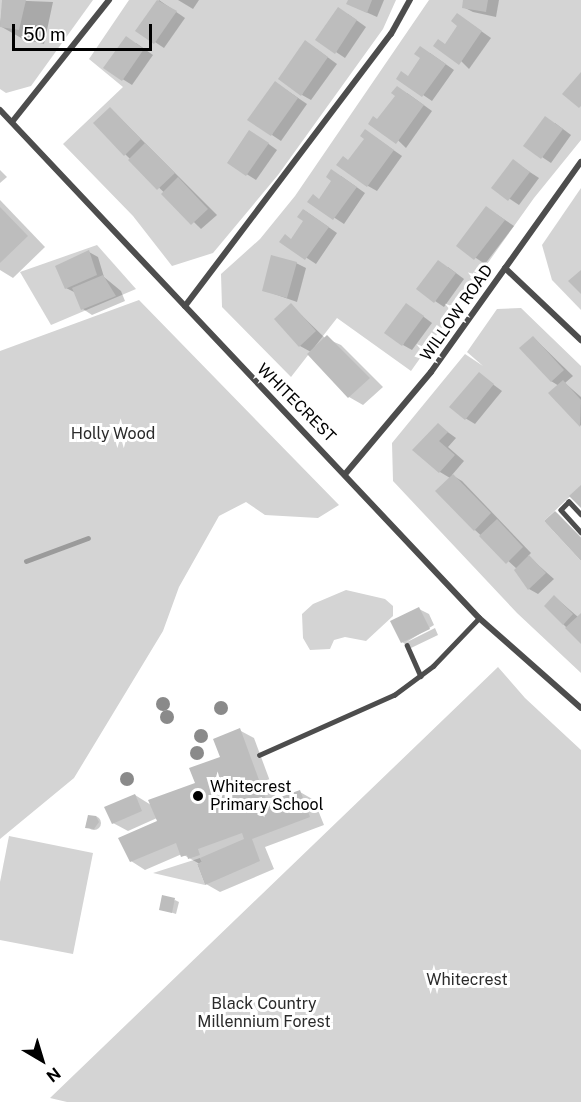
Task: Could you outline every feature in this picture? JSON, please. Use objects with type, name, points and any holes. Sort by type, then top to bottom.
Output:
[{"type":"street","points":[[12,122],[109,0]]},
{"type":"street","points":[[184,306],[391,34],[410,0]]},
{"type":"street","name":"WHITECREST","points":[[0,110],[184,306],[346,473],[479,618],[581,708]]},
{"type":"street","name":"WILLOW ROAD","points":[[346,473],[431,372],[581,162]]},
{"type":"street","points":[[505,268],[581,340]]},
{"type":"lane","points":[[581,515],[569,502],[561,510],[581,532]]},
{"type":"lane","points":[[259,755],[369,708],[421,676],[479,618]]},
{"type":"lane","points":[[407,645],[421,676]]},
{"type":"green space","points":[[0,0],[93,0],[31,86],[6,93],[0,89]]},
{"type":"green space","points":[[129,0],[396,0],[383,29],[278,175],[213,253],[172,266],[133,216],[63,144],[123,87],[89,59]]},
{"type":"green space","points":[[429,0],[581,0],[581,140],[534,198],[411,371],[337,318],[291,377],[222,307],[221,274],[260,239],[295,196]]},
{"type":"green space","points":[[581,188],[581,310],[552,280],[542,245]]},
{"type":"green space","points":[[97,245],[136,289],[51,325],[20,272]]},
{"type":"green space","name":"Holly Wood","points":[[139,300],[339,505],[318,518],[265,515],[246,502],[219,516],[179,587],[163,631],[74,778],[0,839],[0,351]]},
{"type":"green space","points":[[521,308],[581,366],[581,486],[544,521],[581,561],[581,673],[517,613],[393,481],[392,443],[465,354],[483,366],[467,352],[497,309]]},
{"type":"green space","points":[[346,590],[385,599],[393,606],[393,616],[366,641],[345,637],[334,640],[330,649],[310,650],[303,638],[302,614],[313,604]]},
{"type":"green space","points":[[498,667],[525,698],[581,750],[581,1102],[67,1102],[50,1098]]},
{"type":"green space","points":[[9,836],[93,853],[73,954],[0,940],[0,882]]},
{"type":"green space","points":[[200,858],[202,862],[197,864],[205,885],[153,873]]},
{"type":"building","points":[[2,0],[26,0],[19,30],[0,27]]},
{"type":"building","points":[[157,0],[177,11],[154,44],[135,31]]},
{"type":"building","points":[[348,0],[372,0],[367,13],[346,4]]},
{"type":"building","points":[[463,0],[488,0],[486,12],[462,8]]},
{"type":"building","points":[[338,7],[357,20],[335,54],[315,40]]},
{"type":"building","points":[[457,13],[482,31],[459,65],[433,46],[438,39],[445,44],[457,26],[451,21]]},
{"type":"building","points":[[126,36],[144,49],[122,81],[103,68]]},
{"type":"building","points":[[305,40],[328,57],[301,96],[278,79]]},
{"type":"building","points":[[420,46],[446,64],[422,97],[396,79],[401,71],[408,76],[420,58],[414,54]]},
{"type":"building","points":[[581,72],[581,106],[579,108],[562,94]]},
{"type":"building","points":[[275,81],[298,98],[271,136],[247,120]]},
{"type":"building","points":[[397,86],[424,105],[396,144],[368,124],[373,116],[377,119],[395,96],[391,93]]},
{"type":"building","points":[[110,107],[141,139],[124,156],[93,123]]},
{"type":"building","points":[[545,116],[563,129],[541,159],[523,146]]},
{"type":"building","points":[[365,129],[394,150],[367,187],[336,165],[343,156],[348,160],[364,139],[360,136]]},
{"type":"building","points":[[249,130],[269,143],[246,176],[227,163]]},
{"type":"building","points":[[145,143],[175,173],[157,190],[128,160]]},
{"type":"building","points":[[513,159],[530,172],[508,201],[491,188]]},
{"type":"building","points":[[331,169],[357,187],[333,220],[307,202],[313,194],[319,199],[331,181],[326,177]]},
{"type":"building","points":[[178,177],[208,209],[191,225],[161,194]]},
{"type":"building","points":[[486,206],[505,220],[474,260],[456,246]]},
{"type":"building","points":[[0,207],[28,236],[0,263]]},
{"type":"building","points":[[303,209],[329,227],[305,260],[279,242],[285,234],[291,239],[303,221],[297,217]]},
{"type":"building","points":[[89,250],[97,275],[65,289],[55,266]]},
{"type":"building","points":[[271,255],[297,262],[287,298],[262,291]]},
{"type":"building","points":[[438,260],[456,273],[434,303],[416,289]]},
{"type":"building","points":[[581,270],[581,294],[568,281]]},
{"type":"building","points":[[103,275],[116,296],[81,310],[72,288]]},
{"type":"building","points":[[291,303],[316,331],[299,347],[274,319]]},
{"type":"building","points":[[406,303],[424,316],[402,346],[384,333]]},
{"type":"building","points":[[327,335],[370,378],[348,398],[307,354]]},
{"type":"building","points":[[533,336],[564,370],[551,382],[519,348]]},
{"type":"building","points":[[479,372],[494,384],[465,420],[449,407]]},
{"type":"building","points":[[563,380],[581,400],[580,427],[548,393]]},
{"type":"building","points":[[438,423],[448,432],[439,441],[455,455],[439,473],[412,450]]},
{"type":"building","points":[[453,474],[491,513],[474,531],[435,491]]},
{"type":"building","points":[[581,485],[581,508],[569,496]]},
{"type":"building","points":[[555,511],[581,538],[581,561],[544,521]]},
{"type":"building","points":[[497,519],[523,547],[506,564],[479,536]]},
{"type":"building","points":[[529,555],[546,573],[528,590],[514,570]]},
{"type":"building","points":[[554,595],[573,614],[563,625],[544,606]]},
{"type":"building","points":[[419,607],[430,629],[401,643],[390,621]]},
{"type":"building","points":[[581,613],[581,644],[565,628]]},
{"type":"building","name":"Whitecrest Primary School","points":[[240,728],[267,802],[300,790],[310,817],[252,839],[260,861],[205,885],[197,864],[202,862],[200,858],[244,839],[242,833],[198,849],[200,855],[188,859],[187,855],[181,857],[176,843],[130,862],[118,838],[157,821],[148,800],[195,783],[189,768],[220,757],[213,739]]},
{"type":"building","points":[[135,794],[142,811],[112,824],[104,807]]},
{"type":"building","points":[[88,815],[96,816],[99,822],[94,829],[85,828]]},
{"type":"building","points":[[162,895],[175,898],[172,913],[159,910]]},
{"type":"waterway","points":[[26,561],[88,538]]},
{"type":"place","name":"Whitecrest Primary School","points":[[198,796]]},
{"type":"park label","name":"Whitecrest","points":[[467,980]]},
{"type":"park label","name":"Black Country Millennium Forest","points":[[264,1013]]}]
